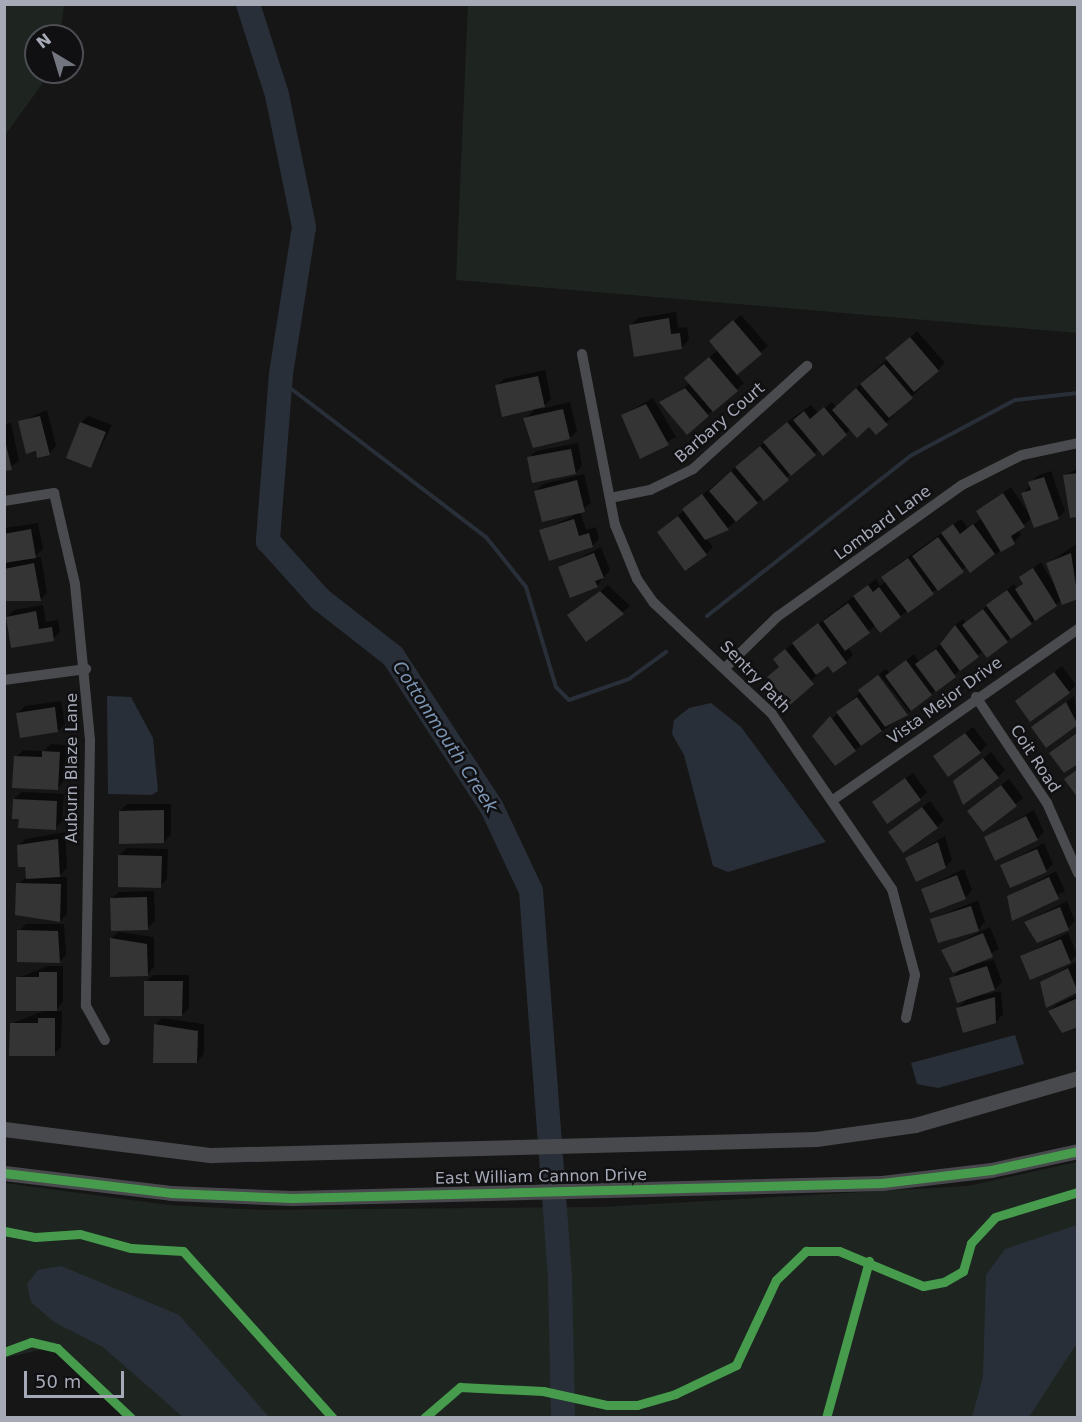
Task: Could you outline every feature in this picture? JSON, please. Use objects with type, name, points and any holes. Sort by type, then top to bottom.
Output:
[{"type":"street","name":"Sentry Path","points":[[582,354],[622,548],[637,579],[654,603],[727,666],[772,714],[833,800],[899,905],[915,975],[906,1018]]},
{"type":"street","name":"Barbary Court","points":[[610,498],[650,490],[693,469],[807,366]]},
{"type":"street","name":"Lombard Lane","points":[[727,666],[777,617],[962,484],[1022,455],[1077,443]]},
{"type":"street","name":"Auburn Blaze Lane","points":[[4,501],[54,493],[75,584],[86,669],[90,741],[86,1006],[105,1040]]},
{"type":"street","name":"Vista Mejor Drive","points":[[833,800],[976,697],[1077,629]]},
{"type":"street","points":[[4,681],[86,669]]},
{"type":"street","name":"Coit Road","points":[[976,697],[1047,803],[1077,873]]},
{"type":"street","name":"East William Cannon Drive","points":[[4,1129],[211,1155],[614,1147],[816,1139],[915,1125],[1077,1078]]},
{"type":"street","name":"East William Cannon Drive","points":[[4,1173],[232,1197],[619,1191],[882,1183],[991,1170],[1077,1151]]},
{"type":"shaded area","points":[[5,4],[64,5],[62,24],[24,24],[24,84],[42,84],[5,135]]},
{"type":"shaded area","points":[[468,5],[1077,5],[1077,333],[456,280]]},
{"type":"shaded area","points":[[107,696],[131,697],[153,738],[158,791],[152,795],[108,794]]},
{"type":"shaded area","points":[[711,703],[741,727],[826,842],[728,872],[713,866],[684,755],[672,734],[674,720],[689,708]]},
{"type":"shaded area","points":[[1015,1035],[1024,1064],[938,1088],[917,1084],[911,1063]]},
{"type":"shaded area","points":[[1077,1162],[1077,1417],[123,1417],[64,1356],[44,1349],[5,1358],[5,1183],[168,1205],[261,1210],[602,1207],[968,1186]]},
{"type":"shaded area","points":[[1077,1225],[1077,1343],[1029,1417],[972,1417],[983,1377],[986,1275],[1005,1249]]},
{"type":"shaded area","points":[[61,1266],[179,1315],[269,1417],[183,1417],[103,1347],[54,1322],[31,1302],[27,1284],[38,1270]]},
{"type":"building","points":[[669,318],[671,334],[680,333],[682,349],[634,357],[629,325]]},
{"type":"building","points":[[733,320],[762,354],[737,375],[709,341]]},
{"type":"building","points":[[910,337],[939,371],[914,392],[885,358]]},
{"type":"building","points":[[709,357],[738,391],[713,412],[684,378]]},
{"type":"building","points":[[884,364],[913,398],[889,418],[860,384]]},
{"type":"building","points":[[538,376],[545,407],[502,417],[495,385]]},
{"type":"building","points":[[685,388],[709,416],[687,435],[659,402]]},
{"type":"building","points":[[856,388],[888,425],[876,435],[869,427],[857,438],[832,410]]},
{"type":"building","points":[[646,404],[669,445],[640,459],[621,415]]},
{"type":"building","points":[[824,407],[847,435],[823,456],[793,420],[804,411],[810,419]]},
{"type":"building","points":[[563,409],[570,439],[533,448],[523,418]]},
{"type":"building","points":[[40,416],[50,455],[37,458],[36,451],[26,454],[18,421]]},
{"type":"building","points":[[80,422],[106,432],[91,468],[66,458]]},
{"type":"building","points":[[787,422],[816,455],[791,476],[763,442]]},
{"type":"building","points":[[4,436],[12,470],[4,471]]},
{"type":"building","points":[[760,446],[789,480],[764,501],[735,467]]},
{"type":"building","points":[[571,449],[576,474],[532,483],[527,457]]},
{"type":"building","points":[[731,471],[758,503],[736,522],[709,491]]},
{"type":"building","points":[[1078,473],[1078,517],[1070,518],[1063,475]]},
{"type":"building","points":[[1044,477],[1059,519],[1034,528],[1021,493],[1031,490],[1028,482]]},
{"type":"building","points":[[577,480],[585,512],[542,522],[534,491]]},
{"type":"building","points":[[1003,493],[1025,527],[1011,536],[1015,544],[1001,552],[976,511]]},
{"type":"building","points":[[702,494],[729,530],[705,540],[682,509]]},
{"type":"building","points":[[678,516],[707,555],[685,571],[657,532]]},
{"type":"building","points":[[574,519],[579,536],[589,533],[593,547],[549,561],[539,530]]},
{"type":"building","points":[[953,524],[960,534],[973,524],[995,554],[970,573],[941,533]]},
{"type":"building","points":[[31,529],[36,558],[4,563],[4,534]]},
{"type":"building","points":[[938,537],[964,572],[938,591],[912,556]]},
{"type":"building","points":[[594,553],[604,578],[595,581],[598,587],[570,598],[558,567]]},
{"type":"building","points":[[1071,553],[1078,599],[1062,605],[1046,563]]},
{"type":"building","points":[[908,558],[934,594],[908,613],[881,577]]},
{"type":"building","points":[[34,563],[41,601],[4,601],[4,569]]},
{"type":"building","points":[[1033,568],[1057,606],[1035,621],[1015,589],[1023,584],[1019,577]]},
{"type":"building","points":[[868,585],[873,592],[879,587],[901,617],[880,633],[853,596]]},
{"type":"building","points":[[1007,590],[1032,624],[1011,639],[986,605]]},
{"type":"building","points":[[600,591],[624,614],[586,642],[567,615]]},
{"type":"building","points":[[848,603],[870,633],[845,651],[823,621]]},
{"type":"building","points":[[983,609],[1008,642],[987,658],[962,625]]},
{"type":"building","points":[[36,611],[39,629],[52,627],[54,641],[11,648],[6,617]]},
{"type":"building","points":[[818,623],[847,663],[833,673],[828,666],[816,675],[792,643]]},
{"type":"building","points":[[955,625],[979,657],[960,671],[940,644]]},
{"type":"building","points":[[785,649],[814,684],[790,705],[767,677],[779,667],[773,659]]},
{"type":"building","points":[[936,649],[956,677],[936,692],[915,664]]},
{"type":"building","points":[[906,660],[932,695],[911,711],[885,676]]},
{"type":"building","points":[[1054,672],[1070,693],[1030,722],[1015,701]]},
{"type":"building","points":[[878,675],[908,715],[885,727],[858,690]]},
{"type":"building","points":[[857,697],[882,731],[861,746],[836,712]]},
{"type":"building","points":[[1066,702],[1078,725],[1046,748],[1031,727]]},
{"type":"building","points":[[55,707],[58,732],[20,738],[16,713]]},
{"type":"building","points":[[830,716],[856,751],[835,766],[812,736]]},
{"type":"building","points":[[1078,732],[1078,764],[1064,773],[1049,753]]},
{"type":"building","points":[[965,733],[981,753],[948,777],[933,756]]},
{"type":"building","points":[[42,751],[60,752],[58,790],[12,788],[14,756],[42,757]]},
{"type":"building","points":[[983,758],[999,778],[963,805],[953,781]]},
{"type":"building","points":[[1078,769],[1078,798],[1064,779]]},
{"type":"building","points":[[905,778],[921,800],[887,824],[872,802]]},
{"type":"building","points":[[1001,785],[1017,806],[983,832],[967,811]]},
{"type":"building","points":[[13,799],[57,801],[56,830],[18,828],[19,819],[12,819]]},
{"type":"building","points":[[922,807],[938,828],[903,853],[888,832]]},
{"type":"building","points":[[164,810],[164,843],[119,844],[119,811]]},
{"type":"building","points":[[1026,816],[1038,840],[995,861],[984,837]]},
{"type":"building","points":[[58,839],[60,877],[26,879],[25,867],[18,867],[17,845]]},
{"type":"building","points":[[938,842],[946,868],[916,882],[905,858]]},
{"type":"building","points":[[1037,849],[1047,872],[1010,888],[1000,865]]},
{"type":"building","points":[[118,855],[162,856],[161,888],[118,887]]},
{"type":"building","points":[[957,875],[966,899],[930,913],[921,889]]},
{"type":"building","points":[[1049,877],[1059,899],[1012,921],[1007,896]]},
{"type":"building","points":[[16,883],[61,884],[60,922],[15,915]]},
{"type":"building","points":[[147,897],[148,930],[111,931],[110,898]]},
{"type":"building","points":[[971,906],[979,931],[938,943],[930,919]]},
{"type":"building","points":[[1060,907],[1069,930],[1037,943],[1024,922]]},
{"type":"building","points":[[17,930],[58,931],[60,963],[17,962]]},
{"type":"building","points":[[983,933],[993,957],[953,973],[941,950]]},
{"type":"building","points":[[110,938],[147,944],[148,976],[110,977]]},
{"type":"building","points":[[1061,939],[1071,963],[1030,980],[1020,956]]},
{"type":"building","points":[[987,966],[995,990],[957,1003],[949,978]]},
{"type":"building","points":[[1068,968],[1078,992],[1046,1008],[1040,982]]},
{"type":"building","points":[[39,972],[57,972],[57,1011],[16,1011],[16,977],[39,977]]},
{"type":"building","points":[[144,981],[183,981],[182,1016],[144,1016]]},
{"type":"building","points":[[995,997],[996,1023],[963,1033],[956,1008]]},
{"type":"building","points":[[1078,998],[1078,1027],[1062,1033],[1048,1011]]},
{"type":"building","points":[[38,1018],[55,1018],[55,1056],[9,1056],[10,1023],[38,1023]]},
{"type":"building","points":[[154,1024],[198,1031],[197,1063],[153,1063]]},
{"type":"waterway","name":"Cottonmouth Creek","points":[[248,4],[277,95],[304,227],[281,374],[268,541],[320,599],[393,656],[492,808],[531,891],[560,1281],[563,1418]]},
{"type":"waterway","points":[[281,381],[486,537],[526,587],[556,687],[569,700],[629,679],[666,652]]},
{"type":"waterway","points":[[707,616],[910,456],[1015,400],[1078,393]]},
{"type":"cycle path","points":[[4,1173],[171,1193],[292,1198],[882,1183],[991,1170],[1078,1151]]},
{"type":"cycle path","points":[[424,1418],[460,1387],[543,1391],[607,1405],[637,1405],[675,1394],[736,1365],[776,1280],[806,1251],[839,1251],[923,1286],[944,1282],[963,1271],[971,1243],[995,1217],[1078,1192]]},
{"type":"cycle path","points":[[4,1231],[35,1237],[80,1234],[131,1248],[183,1251],[333,1418]]},
{"type":"cycle path","points":[[826,1418],[869,1261]]},
{"type":"cycle path","points":[[4,1352],[31,1342],[57,1348],[131,1418]]}]
